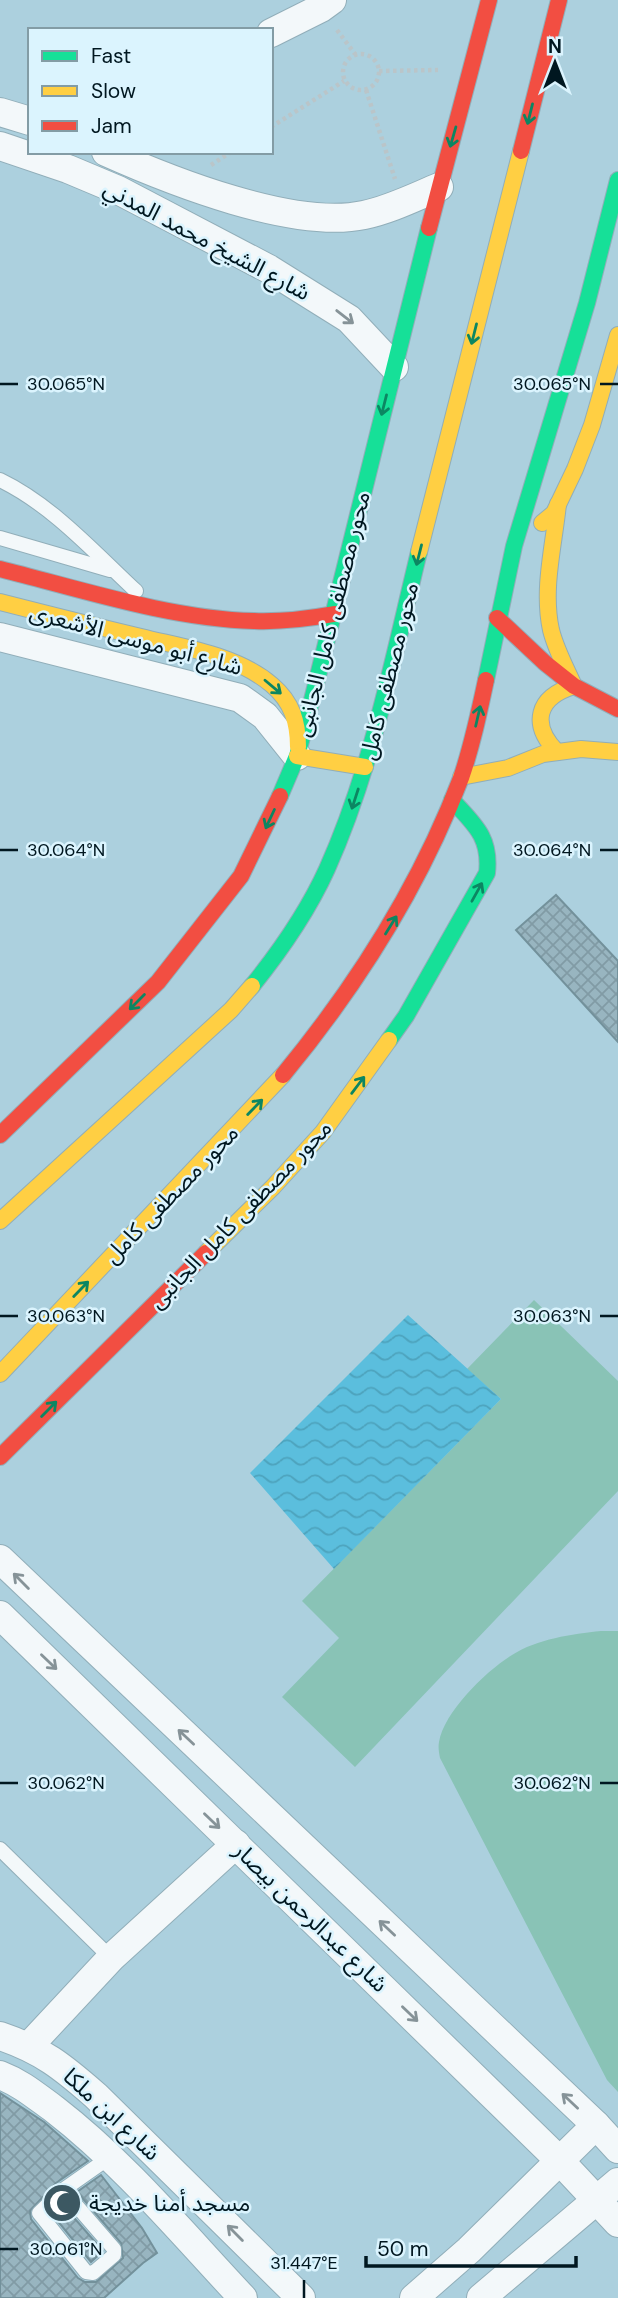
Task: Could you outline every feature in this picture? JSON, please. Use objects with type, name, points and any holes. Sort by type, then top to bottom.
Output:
[{"type":"street","points":[[273,32],[332,0]]},
{"type":"street","name":"محور مصطفى كامل الجانبى","points":[[0,1135],[158,982],[241,876],[271,819],[297,756],[439,187],[489,0]]},
{"type":"street","name":"محور مصطفى كامل","points":[[0,1221],[231,1010],[267,967],[299,921],[326,872],[348,820],[365,767],[559,0]]},
{"type":"street","points":[[0,112],[28,120]]},
{"type":"street","name":"شارع الشيخ محمد المدني","points":[[0,146],[28,153]]},
{"type":"street","name":"شارع الشيخ محمد المدني","points":[[33,154],[118,190],[270,269],[349,319],[394,367]]},
{"type":"street","name":"شارع الشيخ محمد المدني","points":[[111,154],[163,177],[283,212],[323,219],[363,215],[439,187]]},
{"type":"street","name":"محور مصطفى كامل","points":[[1,1373],[272,1088],[355,983],[418,877],[461,777],[480,708],[514,546],[587,303],[618,180]]},
{"type":"street","points":[[514,546],[554,513],[592,425],[618,335]]},
{"type":"street","points":[[558,504],[549,575],[549,618],[555,644],[574,686]]},
{"type":"street","name":"شارع أبو موسى الأشعرى","points":[[0,569],[189,616],[258,623],[334,614]]},
{"type":"street","name":"شارع أبو موسى الأشعرى","points":[[0,602],[208,654],[254,671],[282,694],[295,715],[299,738],[297,756]]},
{"type":"street","points":[[497,618],[574,686],[618,709]]},
{"type":"street","points":[[0,637],[240,698],[265,716],[297,756],[365,767]]},
{"type":"street","points":[[557,752],[549,746],[540,728],[542,708],[555,692],[574,686]]},
{"type":"street","points":[[461,777],[508,768],[543,754],[580,749],[618,752]]},
{"type":"street","name":"محور مصطفى كامل الجانبى","points":[[0,1457],[273,1187],[323,1132],[368,1072],[406,1016],[487,873],[489,848],[485,837],[452,800]]},
{"type":"street","name":"شارع عبدالرحمن بيصار","points":[[0,1559],[596,2125],[618,2149]]},
{"type":"street","name":"شارع عبدالرحمن بيصار","points":[[0,1615],[560,2161],[618,2223]]},
{"type":"street","points":[[29,2046],[111,1958],[236,1844]]},
{"type":"street","name":"شارع ابن ملكا","points":[[0,2036],[29,2046],[61,2066],[96,2096],[301,2298]]},
{"type":"street","name":"شارع ابن ملكا","points":[[0,2075],[17,2081],[110,2157],[243,2298]]},
{"type":"street","points":[[74,2125],[96,2096]]},
{"type":"street","points":[[414,2298],[469,2250],[596,2125]]},
{"type":"street","points":[[481,2298],[618,2182]]},
{"type":"lane","points":[[0,480],[15,487],[52,514],[152,606]]},
{"type":"lane","points":[[0,538],[115,571]]},
{"type":"lane","points":[[1,1851],[111,1958]]},
{"type":"lane","points":[[64,2190],[114,2249],[114,2255],[93,2273],[86,2272],[39,2215],[41,2209],[64,2190],[110,2157]]},
{"type":"path","points":[[355,54],[364,54],[372,57],[379,71],[378,80],[373,86],[366,90],[357,90],[344,81],[343,65],[355,54]]},
{"type":"path","points":[[379,71],[472,69]]},
{"type":"path","points":[[273,126],[344,81]]},
{"type":"path","points":[[366,90],[402,202]]},
{"type":"green space","points":[[534,1300],[618,1381],[618,1491],[355,1767],[282,1697],[339,1638],[302,1601],[501,1399],[467,1369]]},
{"type":"green space","points":[[601,1631],[618,1631],[618,2092],[607,2080],[440,1758],[439,1748],[443,1730],[457,1706],[502,1662],[522,1649],[544,1641]]},
{"type":"water","points":[[408,1315],[501,1399],[334,1569],[250,1473]]},
{"type":"building","points":[[556,895],[618,961],[618,1042],[516,930]]},
{"type":"building","name":"مسجد أمنا خديجة","points":[[0,2093],[44,2122],[88,2161],[56,2183],[30,2211],[31,2219],[78,2278],[85,2282],[96,2282],[123,2258],[121,2243],[77,2192],[101,2175],[142,2228],[157,2253],[104,2298],[0,2298]]},
{"type":"building","points":[[62,2204],[103,2251],[91,2262],[52,2214]]},
{"type":"traffic: fast","points":[[486,680],[514,546],[587,303],[618,180]]},
{"type":"traffic: fast","points":[[280,796],[297,756],[313,696],[429,228]]},
{"type":"traffic: fast","points":[[252,986],[303,915],[320,885],[343,831],[380,713],[419,552]]},
{"type":"traffic: fast","points":[[389,1040],[406,1016],[487,873],[488,861],[483,840],[474,824],[452,800]]},
{"type":"traffic: slow","points":[[419,552],[521,151]]},
{"type":"traffic: slow","points":[[542,523],[554,513],[575,469],[592,425],[618,335]]},
{"type":"traffic: slow","points":[[557,752],[543,731],[541,713],[552,697],[574,686],[556,645],[549,614],[548,583],[558,504]]},
{"type":"traffic: slow","points":[[0,602],[193,649],[243,666],[272,685],[289,705],[297,729],[298,747]]},
{"type":"traffic: slow","points":[[461,777],[508,768],[543,754],[581,749],[618,752]]},
{"type":"traffic: slow","points":[[297,756],[365,767]]},
{"type":"traffic: slow","points":[[0,1221],[231,1010],[252,986]]},
{"type":"traffic: slow","points":[[206,1253],[273,1187],[323,1132],[389,1040]]},
{"type":"traffic: slow","points":[[0,1374],[283,1075]]},
{"type":"traffic: jam","points":[[429,228],[489,0]]},
{"type":"traffic: jam","points":[[521,151],[559,0]]},
{"type":"traffic: jam","points":[[0,569],[126,602],[191,615],[264,621],[334,614]]},
{"type":"traffic: jam","points":[[497,618],[574,686],[618,709]]},
{"type":"traffic: jam","points":[[283,1075],[337,1006],[361,970],[426,858],[461,778],[486,680]]},
{"type":"traffic: jam","points":[[0,1135],[158,982],[241,876],[280,796]]},
{"type":"traffic: jam","points":[[0,1457],[206,1253]]},
{"type":"place","name":"مسجد أمنا خديجة","points":[[62,2203]]}]
